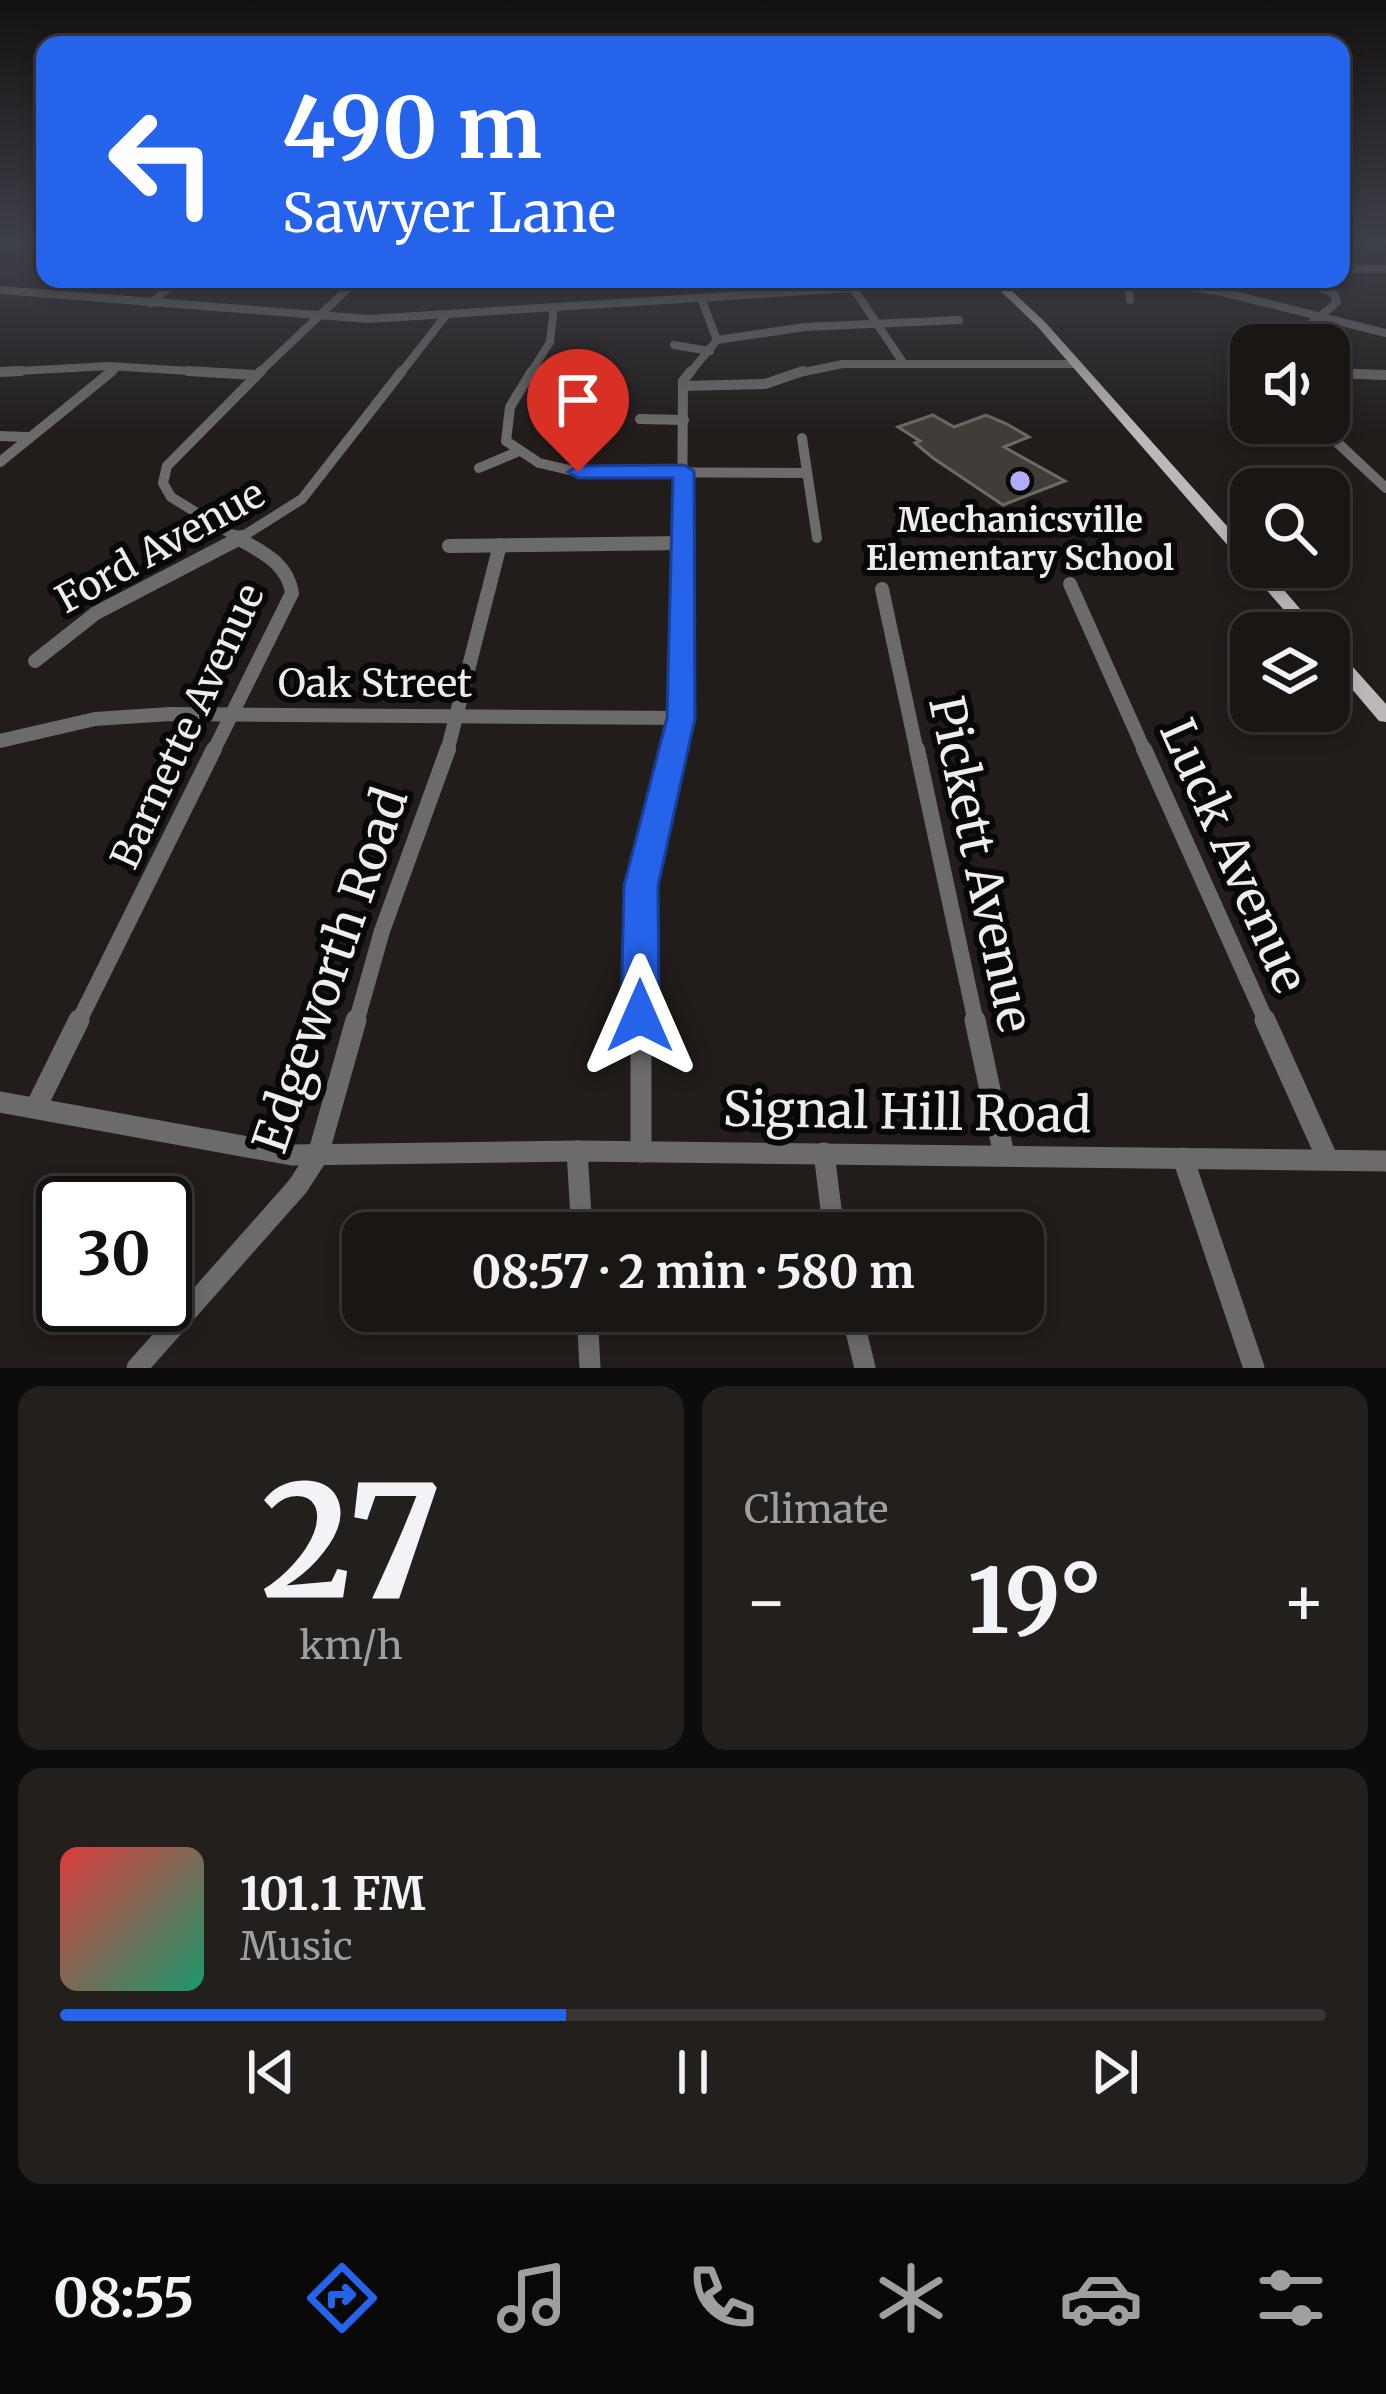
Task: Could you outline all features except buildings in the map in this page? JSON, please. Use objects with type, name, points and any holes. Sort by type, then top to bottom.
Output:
[{"type":"main road","points":[[1019,306],[1230,539]]},
{"type":"main road","points":[[1273,588],[1294,612]]},
{"type":"main road","points":[[1350,675],[1386,716]]},
{"type":"street","points":[[187,306],[315,316],[573,306]]},
{"type":"street","name":"Barnette Avenue","points":[[36,1107],[292,593],[285,570],[179,504],[163,483],[178,451],[327,306]]},
{"type":"street","points":[[703,306],[713,345]]},
{"type":"street","points":[[866,306],[904,364]]},
{"type":"street","points":[[1280,306],[1386,332]]},
{"type":"street","points":[[1306,324],[1323,316],[1330,306]]},
{"type":"street","points":[[554,307],[556,328],[504,423],[506,441],[517,452],[544,466],[578,472],[807,473]]},
{"type":"street","name":"Ford Avenue","points":[[35,661],[83,619],[238,539],[288,510],[313,489],[447,314]]},
{"type":"street","points":[[674,345],[713,345],[878,322],[959,320]]},
{"type":"street","points":[[641,1152],[641,886],[681,718],[683,386],[689,368],[713,345]]},
{"type":"street","points":[[683,386],[766,384],[829,365],[1074,362]]},
{"type":"street","points":[[0,372],[118,367],[255,374]]},
{"type":"street","points":[[0,462],[118,367]]},
{"type":"street","points":[[534,369],[577,372]]},
{"type":"street","points":[[1350,374],[1386,375]]},
{"type":"street","points":[[640,418],[684,420]]},
{"type":"street","points":[[0,436],[27,437]]},
{"type":"street","points":[[802,438],[817,538]]},
{"type":"street","points":[[1339,444],[1386,488]]},
{"type":"street","points":[[479,468],[517,452]]},
{"type":"street","points":[[449,546],[685,543]]},
{"type":"street","name":"Edgeworth Road","points":[[137,1368],[298,1186],[318,1155],[382,931],[457,716],[500,545]]},
{"type":"street","name":"Luck Avenue","points":[[1070,584],[1328,1160]]},
{"type":"street","name":"Pickett Avenue","points":[[882,589],[1004,1155]]},
{"type":"street","name":"Oak Street","points":[[0,741],[95,719],[234,715],[681,718]]},
{"type":"street","name":"Signal Hill Road","points":[[0,1102],[243,1148],[318,1155],[577,1151],[1386,1160]]},
{"type":"street","points":[[577,1151],[581,1212]]},
{"type":"street","points":[[824,1153],[831,1212]]},
{"type":"street","points":[[1183,1158],[1254,1368]]},
{"type":"street","points":[[588,1332],[590,1368]]},
{"type":"street","points":[[857,1332],[866,1368]]},
{"type":"place","name":"Mechanicsville Elementary School","points":[[1020,481]]},
{"type":"route","points":[[578,472],[684,471],[681,718],[641,886],[640,1016]]}]
